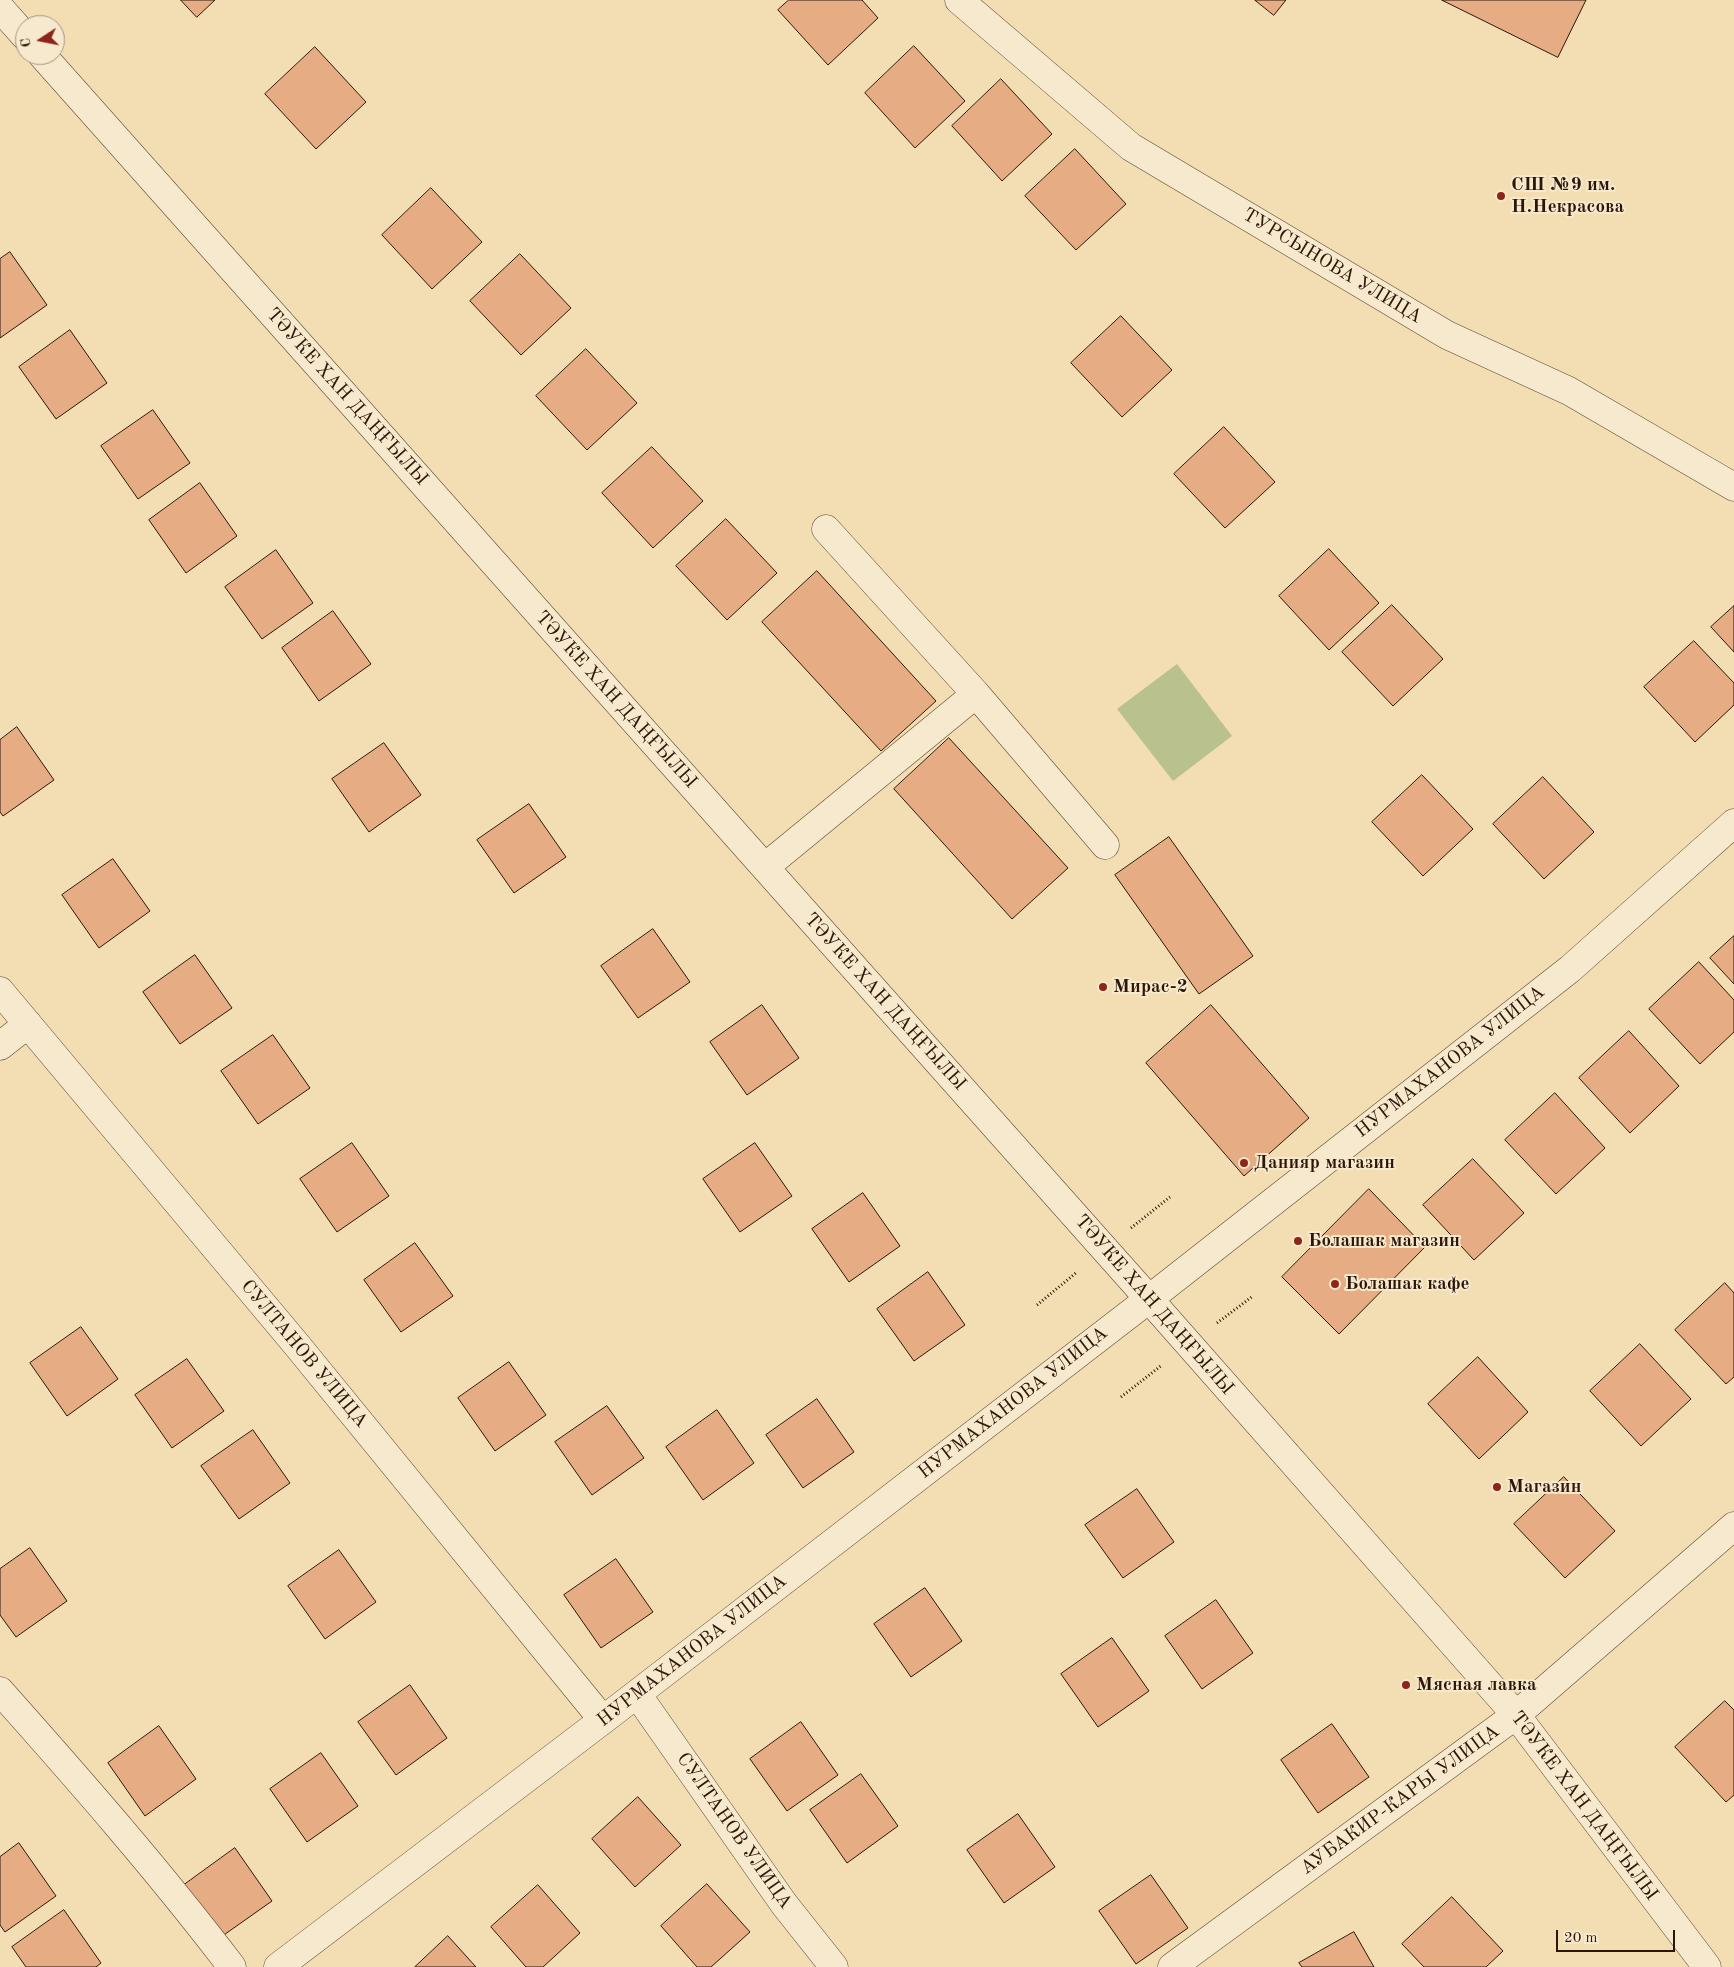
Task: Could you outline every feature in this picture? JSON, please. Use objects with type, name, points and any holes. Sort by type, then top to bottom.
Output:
[{"type":"street","name":"ТУРСЫНОВА УЛИЦА","points":[[959,0],[1131,147],[1447,335],[1569,392],[1734,487]]},
{"type":"street","points":[[0,8],[15,25]]},
{"type":"street","name":"ТӘУКЕ ХАН ДАҢҒЫЛЫ","points":[[51,65],[1149,1298],[1516,1715],[1707,1967]]},
{"type":"street","points":[[826,529],[976,694],[1105,846]]},
{"type":"street","points":[[764,867],[976,694]]},
{"type":"street","name":"НУРМАХАНОВА УЛИЦА","points":[[278,1967],[637,1694],[1149,1298],[1570,968],[1734,823]]},
{"type":"street","name":"СУЛТАНОВ УЛИЦА","points":[[0,991],[296,1344],[603,1720]]},
{"type":"street","points":[[0,1046],[28,1024]]},
{"type":"street","name":"АУБАКИР-КАРЫ УЛИЦА","points":[[1172,1967],[1516,1715],[1734,1526]]},
{"type":"street","points":[[0,1691],[188,1909],[232,1967]]},
{"type":"street","name":"СУЛТАНОВ УЛИЦА","points":[[637,1694],[784,1904],[834,1967]]},
{"type":"green space","points":[[1177,664],[1232,736],[1173,781],[1117,709]]},
{"type":"building","points":[[181,0],[215,0],[197,17]]},
{"type":"building","points":[[789,0],[862,0],[878,18],[828,65],[778,10]]},
{"type":"building","points":[[1255,0],[1286,0],[1274,15]]},
{"type":"building","points":[[1442,0],[1586,0],[1558,57]]},
{"type":"building","points":[[914,46],[965,101],[915,148],[865,93]]},
{"type":"building","points":[[315,47],[366,102],[316,149],[265,94]]},
{"type":"building","points":[[1001,79],[1052,134],[1002,181],[952,126]]},
{"type":"building","points":[[1075,149],[1126,204],[1076,250],[1025,196]]},
{"type":"building","points":[[431,188],[482,242],[432,289],[382,235]]},
{"type":"building","points":[[10,252],[47,305],[0,338],[0,259]]},
{"type":"building","points":[[520,254],[571,308],[521,355],[470,301]]},
{"type":"building","points":[[1121,316],[1172,370],[1122,417],[1071,363]]},
{"type":"building","points":[[70,330],[107,383],[56,419],[19,367]]},
{"type":"building","points":[[586,349],[637,403],[587,450],[536,396]]},
{"type":"building","points":[[153,410],[190,463],[138,499],[101,446]]},
{"type":"building","points":[[1224,427],[1275,482],[1225,528],[1174,474]]},
{"type":"building","points":[[652,447],[703,501],[653,548],[602,493]]},
{"type":"building","points":[[200,483],[237,536],[186,573],[149,520]]},
{"type":"building","points":[[726,519],[777,573],[727,620],[676,566]]},
{"type":"building","points":[[1329,549],[1379,603],[1329,650],[1279,596]]},
{"type":"building","points":[[276,550],[313,603],[262,639],[225,587]]},
{"type":"building","points":[[817,571],[936,701],[881,751],[762,622]]},
{"type":"building","points":[[1392,605],[1443,659],[1393,706],[1342,652]]},
{"type":"building","points":[[1734,606],[1734,652],[1711,627]]},
{"type":"building","points":[[333,611],[371,664],[319,701],[282,648]]},
{"type":"building","points":[[1694,641],[1734,683],[1734,705],[1695,742],[1644,687]]},
{"type":"building","points":[[17,727],[54,780],[3,816],[0,812],[0,740]]},
{"type":"building","points":[[949,738],[1068,868],[1012,919],[894,789]]},
{"type":"building","points":[[384,743],[421,795],[369,832],[332,779]]},
{"type":"building","points":[[1422,775],[1473,829],[1423,876],[1372,822]]},
{"type":"building","points":[[1543,777],[1594,832],[1544,879],[1493,824]]},
{"type":"building","points":[[529,804],[566,857],[514,893],[477,840]]},
{"type":"building","points":[[1169,837],[1253,956],[1199,994],[1115,875]]},
{"type":"building","points":[[113,859],[150,911],[99,948],[62,895]]},
{"type":"building","points":[[653,929],[690,982],[638,1018],[601,966]]},
{"type":"building","points":[[1734,936],[1734,984],[1710,958]]},
{"type":"building","points":[[195,955],[232,1008],[180,1044],[143,992]]},
{"type":"building","points":[[1699,962],[1734,1000],[1734,1032],[1700,1064],[1649,1009]]},
{"type":"building","points":[[762,1005],[799,1058],[747,1095],[710,1042]]},
{"type":"building","points":[[1211,1005],[1309,1118],[1244,1176],[1146,1063]]},
{"type":"building","points":[[1629,1031],[1679,1086],[1630,1133],[1579,1078]]},
{"type":"building","points":[[273,1035],[310,1088],[258,1124],[221,1071]]},
{"type":"building","points":[[1555,1093],[1605,1148],[1556,1194],[1505,1140]]},
{"type":"building","points":[[352,1143],[389,1196],[337,1232],[300,1179]]},
{"type":"building","points":[[755,1143],[792,1196],[740,1232],[703,1179]]},
{"type":"building","points":[[1473,1159],[1524,1213],[1474,1260],[1423,1205]]},
{"type":"building","points":[[1369,1189],[1425,1247],[1339,1334],[1282,1277]]},
{"type":"building","points":[[863,1193],[900,1246],[849,1282],[812,1229]]},
{"type":"building","points":[[415,1243],[453,1296],[401,1332],[364,1280]]},
{"type":"building","points":[[928,1272],[965,1325],[914,1361],[877,1309]]},
{"type":"building","points":[[1725,1283],[1734,1293],[1734,1377],[1726,1384],[1675,1330]]},
{"type":"building","points":[[81,1327],[118,1379],[67,1416],[30,1363]]},
{"type":"building","points":[[1640,1344],[1691,1399],[1641,1446],[1590,1391]]},
{"type":"building","points":[[1478,1357],[1528,1412],[1479,1459],[1428,1404]]},
{"type":"building","points":[[187,1359],[224,1411],[172,1448],[135,1395]]},
{"type":"building","points":[[509,1362],[546,1415],[495,1451],[458,1398]]},
{"type":"building","points":[[817,1399],[854,1452],[803,1488],[766,1435]]},
{"type":"building","points":[[607,1406],[644,1458],[592,1495],[555,1442]]},
{"type":"building","points":[[717,1410],[754,1463],[703,1500],[666,1447]]},
{"type":"building","points":[[253,1430],[290,1483],[239,1519],[201,1466]]},
{"type":"building","points":[[1564,1477],[1615,1531],[1565,1578],[1514,1524]]},
{"type":"building","points":[[1137,1489],[1174,1542],[1123,1578],[1085,1525]]},
{"type":"building","points":[[30,1548],[67,1601],[16,1637],[0,1615],[0,1569]]},
{"type":"building","points":[[339,1550],[376,1602],[325,1639],[288,1586]]},
{"type":"building","points":[[616,1559],[653,1612],[601,1648],[564,1595]]},
{"type":"building","points":[[925,1588],[962,1641],[911,1677],[874,1624]]},
{"type":"building","points":[[1216,1600],[1253,1653],[1202,1689],[1165,1636]]},
{"type":"building","points":[[1112,1638],[1149,1691],[1098,1727],[1061,1674]]},
{"type":"building","points":[[410,1685],[447,1738],[396,1775],[358,1722]]},
{"type":"building","points":[[1725,1701],[1734,1710],[1734,1795],[1726,1802],[1675,1747]]},
{"type":"building","points":[[801,1722],[838,1775],[787,1811],[750,1759]]},
{"type":"building","points":[[1332,1724],[1369,1777],[1318,1813],[1281,1760]]},
{"type":"building","points":[[159,1726],[196,1779],[145,1816],[108,1763]]},
{"type":"building","points":[[321,1753],[358,1806],[307,1842],[270,1789]]},
{"type":"building","points":[[861,1774],[898,1826],[847,1863],[810,1810]]},
{"type":"building","points":[[638,1797],[681,1845],[635,1887],[592,1839]]},
{"type":"building","points":[[1018,1814],[1055,1867],[1004,1903],[967,1850]]},
{"type":"building","points":[[19,1843],[56,1896],[5,1932],[0,1925],[0,1857]]},
{"type":"building","points":[[235,1848],[272,1901],[221,1937],[184,1885]]},
{"type":"building","points":[[1151,1875],[1188,1928],[1136,1964],[1099,1911]]},
{"type":"building","points":[[707,1884],[750,1932],[711,1967],[697,1967],[661,1926]]},
{"type":"building","points":[[538,1885],[580,1933],[543,1967],[526,1967],[491,1927]]},
{"type":"building","points":[[1452,1897],[1503,1951],[1486,1967],[1424,1967],[1402,1944]]},
{"type":"building","points":[[64,1910],[101,1963],[96,1967],[26,1967],[12,1947]]},
{"type":"building","points":[[1354,1932],[1374,1967],[1302,1967],[1299,1963]]},
{"type":"building","points":[[448,1936],[476,1967],[415,1967]]},
{"type":"place","name":"СШ №9 им. Н.Некрасова","points":[[1501,196]]},
{"type":"place","name":"Мирас-2","points":[[1103,987]]},
{"type":"place","name":"Данияр магазин","points":[[1244,1163]]},
{"type":"place","name":"Болашак магазин","points":[[1298,1241]]},
{"type":"place","name":"Болашак кафе","points":[[1335,1284]]},
{"type":"place","name":"Магазин","points":[[1497,1487]]},
{"type":"place","name":"Мясная лавка","points":[[1406,1685]]}]
